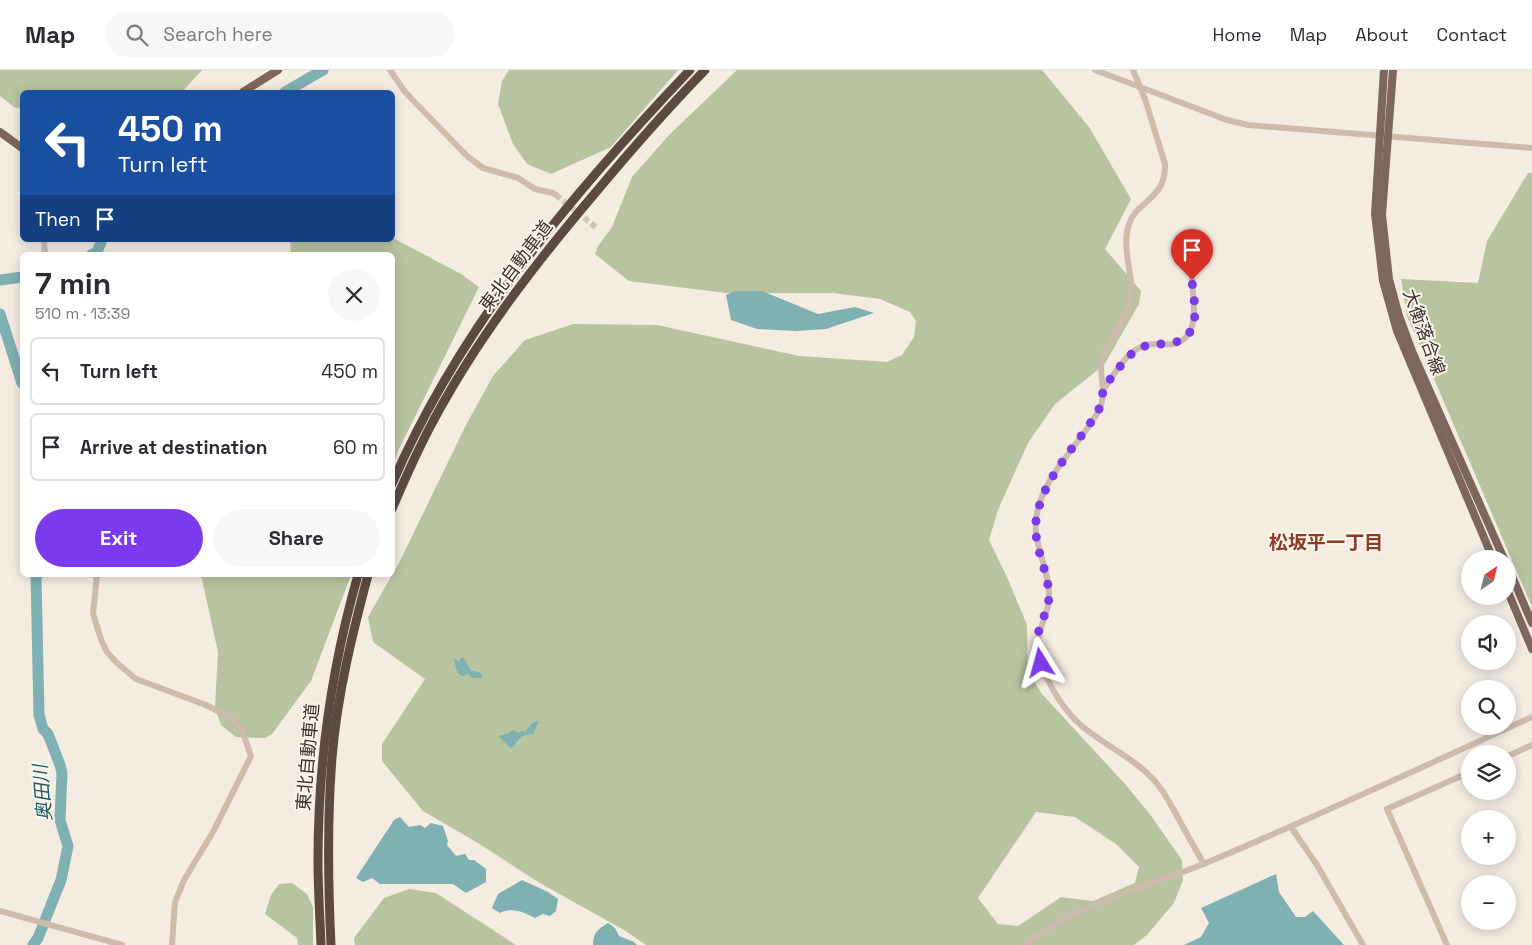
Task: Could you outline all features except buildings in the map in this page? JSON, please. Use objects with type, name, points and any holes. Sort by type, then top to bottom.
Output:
[{"type":"highway","name":"東北自動車道","points":[[395,478],[426,413],[482,321],[539,243],[566,210],[690,70]]},
{"type":"highway","name":"東北自動車道","points":[[395,502],[431,426],[471,356],[509,300],[617,166],[704,70]]},
{"type":"highway","name":"東北自動車道","points":[[321,945],[318,863],[322,769],[332,685],[346,616],[357,577]]},
{"type":"highway","name":"東北自動車道","points":[[332,945],[329,836],[332,756],[349,654],[368,577]]},
{"type":"main road","points":[[246,90],[278,70]]},
{"type":"main road","name":"大衡落合線","points":[[1384,70],[1375,214],[1383,281],[1393,320],[1489,550]]},
{"type":"main road","name":"大衡落合線","points":[[1393,70],[1382,215],[1389,279],[1399,316],[1412,351],[1500,550]]},
{"type":"main road","points":[[0,132],[20,147]]},
{"type":"main road","points":[[1516,586],[1532,623]]},
{"type":"main road","points":[[1513,605],[1532,649]]},
{"type":"street","points":[[390,70],[410,96],[467,156],[483,168],[518,178],[535,189],[553,193],[556,196]]},
{"type":"street","points":[[1094,70],[1227,120],[1248,125],[1532,148]]},
{"type":"street","points":[[1133,70],[1145,99],[1165,164],[1165,174],[1162,184],[1152,199],[1129,222],[1126,244],[1131,292],[1130,304],[1121,325],[1102,357],[1101,368],[1104,389],[1099,410],[1052,479],[1036,517],[1038,545],[1049,594],[1048,605],[1037,640],[1041,663],[1062,704],[1084,728],[1138,765],[1155,781],[1165,794],[1204,864]]},
{"type":"street","points":[[1104,389],[1127,358],[1142,346],[1174,344],[1182,340],[1189,333],[1194,324],[1192,280]]},
{"type":"street","points":[[97,577],[93,614],[107,652],[136,679],[206,705],[231,718],[242,730],[251,756],[213,832],[184,880],[175,902],[172,945]]},
{"type":"street","points":[[1024,945],[1059,921],[1128,892],[1204,864],[1291,827],[1532,717]]},
{"type":"street","points":[[1516,752],[1532,745]]},
{"type":"street","points":[[1447,945],[1388,809],[1461,776]]},
{"type":"street","points":[[1291,827],[1317,865],[1363,945]]},
{"type":"street","points":[[0,911],[122,945]]},
{"type":"green space","points":[[0,70],[202,70],[184,90],[20,90],[20,108],[14,107],[0,96]]},
{"type":"green space","points":[[509,70],[678,70],[611,147],[551,174],[527,164],[513,144],[498,104],[502,81]]},
{"type":"green space","points":[[737,70],[1040,70],[1043,71],[1089,127],[1131,199],[1105,249],[1141,291],[1139,304],[1104,365],[1055,404],[1028,443],[998,510],[989,540],[1027,625],[1028,672],[1042,694],[1125,784],[1149,813],[1182,860],[1183,880],[1174,903],[1147,935],[1134,945],[646,945],[624,930],[538,882],[478,843],[423,811],[382,761],[382,744],[425,679],[373,642],[368,617],[391,577],[395,577],[395,570],[467,423],[493,376],[525,340],[573,324],[657,325],[799,356],[887,362],[902,355],[914,337],[916,321],[910,312],[880,299],[833,293],[726,293],[629,281],[595,254],[598,246],[612,227],[632,177],[669,135]],"holes":[[[1036,812],[1075,817],[1116,844],[1139,867],[1135,883],[1093,901],[1061,897],[1018,926],[998,924],[978,898]]]},
{"type":"green space","points":[[1528,173],[1532,173],[1532,607],[1516,570],[1516,550],[1508,550],[1407,316],[1401,279],[1478,283],[1487,241]]},
{"type":"green space","points":[[395,239],[461,274],[479,287],[395,460],[395,252],[291,252],[290,242],[395,242]]},
{"type":"green space","points":[[201,577],[350,577],[311,681],[272,734],[265,738],[236,737],[221,725],[215,707],[218,652]]},
{"type":"green space","points":[[292,883],[307,894],[313,907],[313,945],[298,945],[297,938],[265,914],[271,895],[279,884]]},
{"type":"green space","points":[[409,889],[436,893],[516,945],[355,945],[354,938],[384,898]]},
{"type":"water","points":[[735,291],[762,291],[818,314],[855,307],[874,313],[826,329],[796,331],[757,329],[731,320],[726,295]]},
{"type":"water","points":[[461,657],[464,658],[471,671],[482,674],[482,678],[472,678],[468,673],[463,676],[459,674],[454,658],[459,662]]},
{"type":"water","points":[[539,721],[533,734],[522,737],[511,748],[498,736],[513,730],[519,733],[525,732],[532,723]]},
{"type":"water","points":[[400,817],[409,827],[420,825],[425,828],[431,823],[443,826],[448,841],[447,845],[456,856],[465,854],[469,860],[474,860],[486,869],[486,882],[466,893],[453,884],[380,884],[372,878],[363,882],[356,878],[394,820]]},
{"type":"water","points":[[1276,874],[1279,892],[1296,917],[1305,917],[1313,911],[1344,945],[1184,945],[1201,937],[1209,923],[1201,908]]},
{"type":"water","points":[[522,880],[548,892],[558,899],[556,911],[550,916],[543,914],[535,918],[514,910],[500,913],[492,908],[498,894]]},
{"type":"water","points":[[608,923],[615,928],[619,936],[637,945],[593,945],[597,931]]},
{"type":"waterway","points":[[288,90],[323,70]]},
{"type":"waterway","points":[[97,252],[101,242]]},
{"type":"waterway","points":[[0,280],[20,277]]},
{"type":"waterway","name":"奥田川","points":[[0,314],[20,377]]},
{"type":"waterway","name":"奥田川","points":[[33,945],[38,938],[61,880],[68,846],[60,820],[62,773],[39,715],[36,577]]},
{"type":"tunnel","points":[[556,195],[598,229]]},
{"type":"district","name":"松坂平一丁目","points":[[1326,542]]},
{"type":"route","points":[[1041,663],[1037,640],[1048,605],[1049,594],[1036,530],[1036,517],[1040,505],[1052,479],[1099,410],[1104,389],[1127,358],[1142,346],[1174,344],[1182,340],[1189,333],[1194,324],[1192,280]]}]
